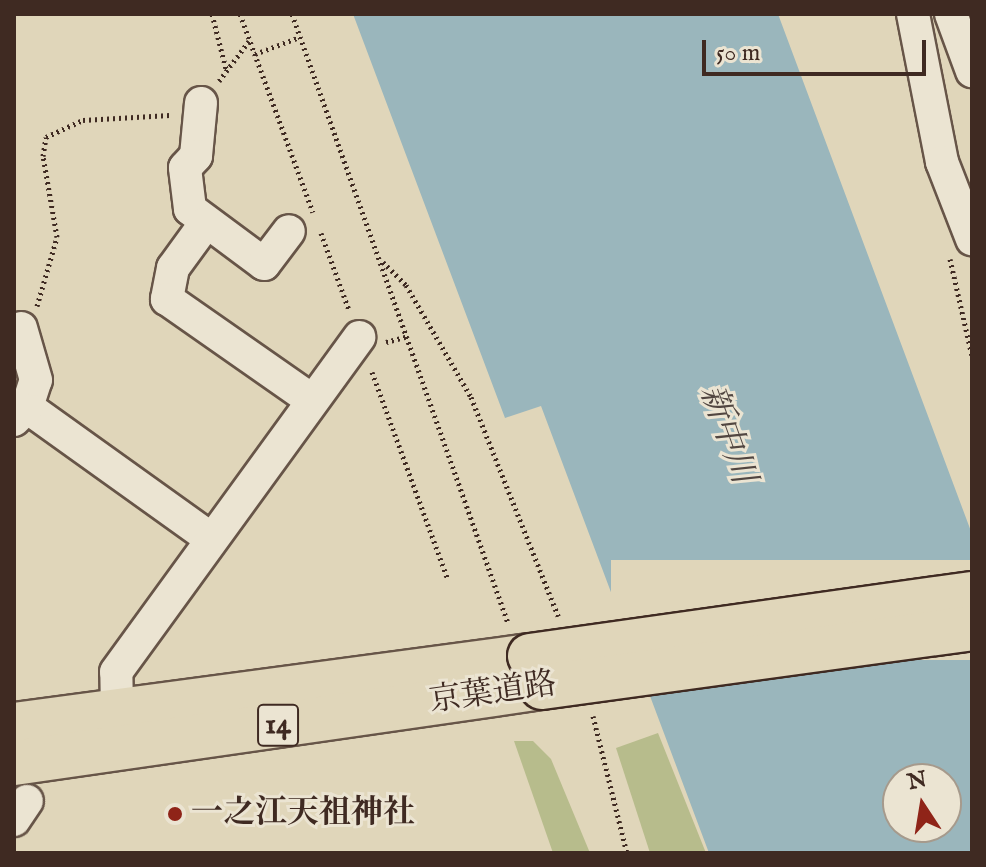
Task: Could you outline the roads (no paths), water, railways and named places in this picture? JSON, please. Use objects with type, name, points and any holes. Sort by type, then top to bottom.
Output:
[{"type":"highway","name":"京葉道路","points":[[18,795],[527,668],[972,594]]},
{"type":"highway","name":"京葉道路","points":[[14,725],[117,711],[527,668],[972,628]]},
{"type":"street","points":[[913,14],[942,162],[972,239]]},
{"type":"street","points":[[951,14],[972,71]]},
{"type":"street","points":[[201,103],[196,156],[185,168],[190,209],[205,224],[264,264],[289,231]]},
{"type":"street","points":[[205,224],[173,268],[167,299],[312,400]]},
{"type":"street","points":[[17,331],[36,380],[21,414],[210,538]]},
{"type":"street","points":[[117,711],[116,672],[210,538],[359,337]]},
{"type":"water","name":"新中川","points":[[353,14],[778,14],[972,534],[972,853],[709,853],[541,406],[505,418]]},
{"type":"place","name":"一之江天祖神社","points":[[175,814]]}]
